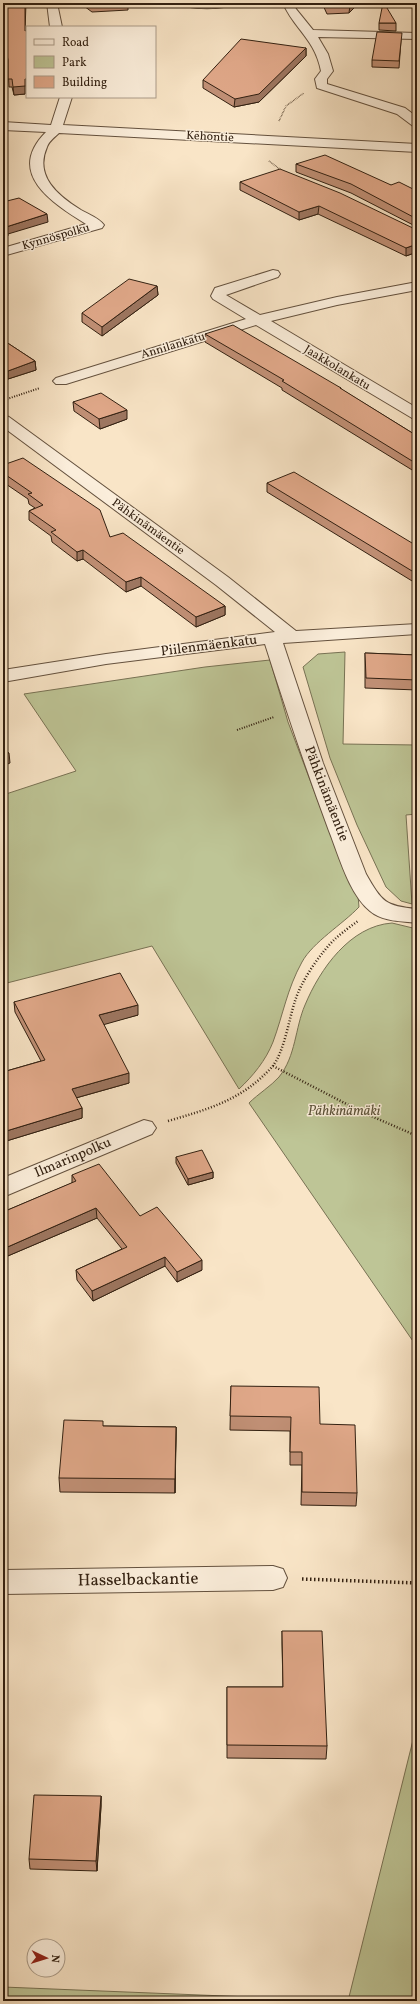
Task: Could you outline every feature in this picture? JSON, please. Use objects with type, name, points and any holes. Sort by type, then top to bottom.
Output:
[{"type":"street","points":[[52,3],[56,26]]},
{"type":"street","points":[[185,3],[210,5],[229,3]]},
{"type":"street","points":[[288,3],[291,10],[310,34],[326,58],[327,71],[321,79],[321,85],[326,88],[400,111],[417,123]]},
{"type":"street","points":[[310,34],[417,36]]},
{"type":"street","points":[[55,128],[66,98]]},
{"type":"street","name":"Kehontie","points":[[3,126],[417,148]]},
{"type":"street","name":"Kynnöspolku","points":[[3,252],[97,225],[44,188],[37,175],[36,158],[42,145],[55,128]]},
{"type":"street","name":"Jaakkolankatu","points":[[273,274],[220,291],[218,296],[417,415]]},
{"type":"street","name":"Annilankatu","points":[[61,381],[258,320],[330,303],[417,286]]},
{"type":"street","name":"Pähkinämäentie","points":[[3,420],[222,581],[291,636]]},
{"type":"street","name":"Piilenmäenkatu","points":[[3,676],[114,658],[272,638],[417,629]]},
{"type":"street","name":"Pähkinämäentie","points":[[272,638],[313,763],[356,874],[367,894],[378,907]]},
{"type":"street","points":[[378,907],[390,913],[417,916]]},
{"type":"street","name":"Ilmarinpolku","points":[[3,1188],[144,1128]]},
{"type":"street","name":"Hasselbackantie","points":[[3,1582],[273,1578]]},
{"type":"path","points":[[271,140],[286,106],[306,92],[326,88]]},
{"type":"path","points":[[3,401],[61,381]]},
{"type":"path","points":[[237,730],[295,710]]},
{"type":"path","points":[[144,1128],[209,1109],[245,1092],[273,1066],[288,1031],[295,1000],[312,968],[336,938],[378,907]]},
{"type":"path","points":[[273,1066],[359,1109],[384,1124],[417,1136]]},
{"type":"path","points":[[273,1578],[417,1583]]},
{"type":"green space","points":[[345,652],[343,744],[417,745],[417,814],[406,815],[412,904],[401,901],[386,887],[357,825],[330,758],[303,667],[318,654]]},
{"type":"green space","points":[[270,660],[288,722],[346,875],[358,896],[359,907],[313,947],[302,962],[289,992],[277,1032],[270,1049],[259,1067],[239,1089],[152,946],[3,984],[3,795],[76,771],[24,694],[205,667]]},
{"type":"green space","name":"Pähkinämäki","points":[[392,923],[417,929],[417,1347],[249,1103],[276,1080],[285,1069],[292,1051],[305,1005],[311,991],[328,964],[350,941],[363,932],[377,926]]},
{"type":"green space","points":[[417,1724],[417,2001],[348,2001]]},
{"type":"green space","points":[[3,1987],[348,2001],[3,2001]]},
{"type":"building","points":[[3,3],[25,3],[25,86],[13,87],[12,79],[8,79],[8,60],[3,34],[3,20],[5,20]]},
{"type":"building","points":[[90,3],[124,3],[92,5]]},
{"type":"building","points":[[326,3],[352,3],[350,5],[328,6]]},
{"type":"building","points":[[384,3],[396,23],[379,23]]},
{"type":"building","points":[[377,32],[402,33],[399,61],[372,60]]},
{"type":"building","points":[[241,39],[306,48],[259,94],[235,99],[203,80]]},
{"type":"building","points":[[325,155],[391,185],[399,182],[417,191],[417,219],[351,184],[296,164]]},
{"type":"building","points":[[280,169],[340,193],[417,230],[417,244],[406,248],[319,206],[299,212],[240,182]]},
{"type":"building","points":[[3,176],[5,176],[3,202]]},
{"type":"building","points":[[19,198],[47,214],[3,229],[3,202]]},
{"type":"building","points":[[129,279],[157,286],[102,327],[82,313]]},
{"type":"building","points":[[233,325],[341,388],[414,434],[417,434],[417,464],[282,381],[284,380],[205,334]]},
{"type":"building","points":[[3,340],[35,361],[8,371],[3,367]]},
{"type":"building","points":[[101,393],[127,410],[99,419],[73,402]]},
{"type":"building","points":[[23,458],[100,510],[110,537],[123,533],[225,606],[196,617],[141,577],[126,582],[83,550],[77,552],[51,532],[56,530],[29,511],[43,505],[28,494],[32,493],[3,473],[3,465]]},
{"type":"building","points":[[294,472],[417,546],[417,574],[267,483]]},
{"type":"building","points":[[365,653],[417,655],[417,680],[366,678]]},
{"type":"building","points":[[3,748],[9,753],[3,755]]},
{"type":"building","points":[[120,973],[138,1005],[99,1015],[129,1073],[72,1089],[82,1108],[3,1132],[3,1072],[45,1060],[14,1002]]},
{"type":"building","points":[[202,1150],[213,1172],[188,1179],[176,1157]]},
{"type":"building","points":[[99,1164],[140,1216],[157,1207],[202,1260],[177,1272],[165,1257],[92,1291],[76,1270],[127,1247],[96,1208],[3,1249],[3,1212],[76,1181],[72,1175]]},
{"type":"building","points":[[231,1386],[319,1387],[320,1424],[355,1425],[357,1493],[302,1492],[302,1452],[290,1452],[291,1417],[230,1416]]},
{"type":"building","points":[[64,1420],[103,1421],[103,1426],[176,1427],[175,1479],[59,1478]]},
{"type":"building","points":[[282,1631],[322,1631],[327,1746],[227,1745],[227,1687],[283,1687]]},
{"type":"building","points":[[34,1795],[101,1796],[96,1861],[29,1859]]}]
